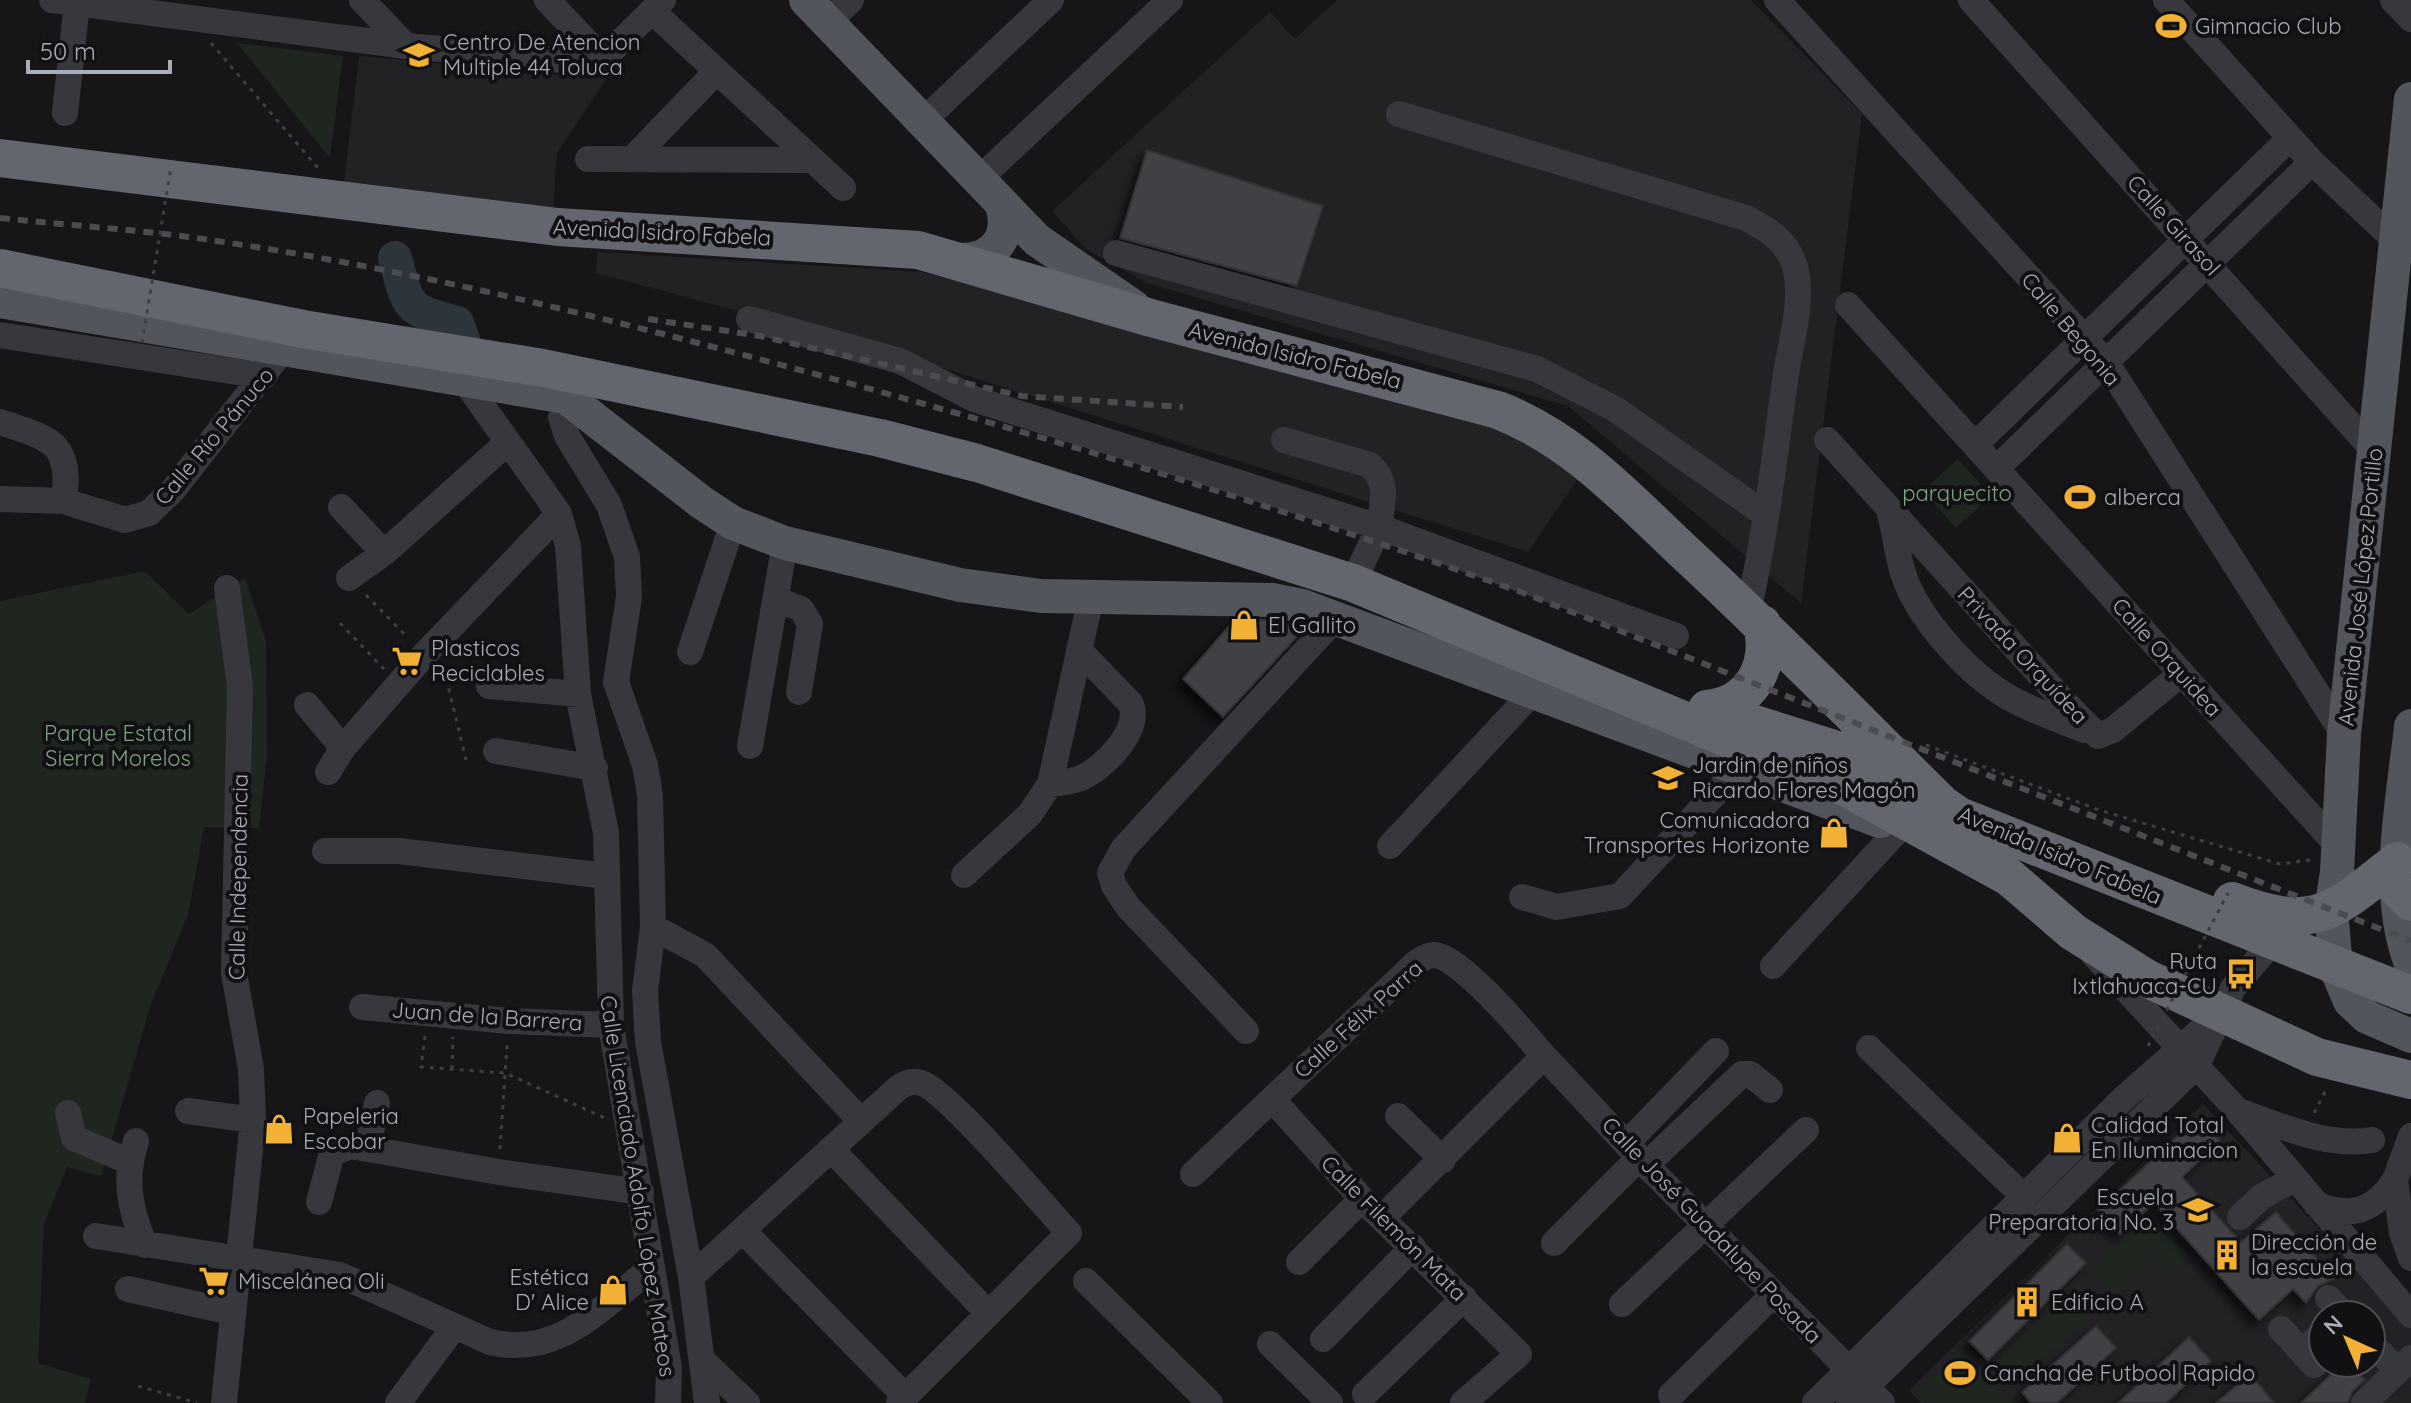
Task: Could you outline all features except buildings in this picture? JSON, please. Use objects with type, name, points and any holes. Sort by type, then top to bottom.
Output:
[{"type":"highway","name":"Avenida Isidro Fabela","points":[[0,158],[558,227],[898,247],[961,260],[1151,318],[1464,399],[1528,422],[1594,467],[1755,618],[1918,759]]},
{"type":"highway","name":"Avenida Isidro Fabela","points":[[0,268],[303,329],[543,368],[880,438],[977,463],[1353,583],[1451,621],[1555,669],[1845,787],[1951,848],[2009,877],[2073,932],[2148,979],[2296,1048],[2341,1064],[2411,1080]]},
{"type":"highway","points":[[566,397],[636,407],[713,405]]},
{"type":"highway","points":[[1707,709],[1733,704],[1758,677],[1766,653],[1755,618]]},
{"type":"highway","points":[[1451,621],[1510,638],[1707,709],[1918,759],[2273,916],[2299,923],[2336,968],[2411,995]]},
{"type":"highway","points":[[2299,923],[2402,884]]},
{"type":"main road","points":[[828,7],[923,121],[1002,205],[1066,262],[1151,318]]},
{"type":"main road","name":"Avenida José López Portillo","points":[[2411,99],[2403,254],[2375,452],[2344,735],[2338,858],[2299,923],[2336,968],[2341,987],[2359,1010],[2411,1036]]},
{"type":"main road","points":[[961,260],[982,258],[995,249],[1004,232],[1002,205]]},
{"type":"main road","points":[[0,301],[30,303],[273,364],[463,379],[566,397],[701,502],[733,523],[785,543],[998,592],[1272,600],[1302,606],[1951,848]]},
{"type":"main road","points":[[2411,726],[2401,937],[2411,964]]},
{"type":"street","points":[[362,0],[406,46]]},
{"type":"street","points":[[547,0],[603,59]]},
{"type":"street","points":[[923,121],[1051,0]]},
{"type":"street","points":[[978,180],[1170,0]]},
{"type":"street","name":"Calle Begonia","points":[[1777,0],[2106,362],[2344,735]]},
{"type":"street","name":"Calle Girasol","points":[[1971,0],[2375,452]]},
{"type":"street","points":[[2166,0],[2312,162],[2403,254]]},
{"type":"street","points":[[2393,0],[2411,19]]},
{"type":"street","points":[[65,113],[65,2],[168,8],[406,46],[558,61],[603,59],[658,6],[717,71],[843,188]]},
{"type":"street","points":[[632,159],[717,71]]},
{"type":"street","points":[[1399,114],[1746,218],[1768,230],[1785,245],[1795,264],[1796,304],[1766,515],[1755,618]]},
{"type":"street","points":[[1976,444],[2290,138]]},
{"type":"street","points":[[588,159],[812,160]]},
{"type":"street","points":[[1848,305],[1997,468],[2312,162]]},
{"type":"street","points":[[1116,253],[1537,369],[1615,409],[1766,515]]},
{"type":"street","points":[[749,319],[900,361],[974,399],[1379,527],[1676,636]]},
{"type":"street","points":[[0,335],[273,364]]},
{"type":"street","name":"Calle Río Pánuco","points":[[0,499],[64,501],[125,520],[149,513],[173,490],[273,364]]},
{"type":"street","name":"Calle Licenciado Adolfo López Mateos","points":[[463,379],[559,514],[568,546],[578,694],[606,833],[611,1025],[669,1368],[668,1403]]},
{"type":"street","name":"Calle Licenciado Adolfo López Mateos","points":[[566,397],[561,417],[567,436],[609,505],[627,557],[629,597],[616,682],[645,765],[650,795],[653,927],[652,953],[646,965],[648,1042],[691,1277],[705,1363],[707,1403]]},
{"type":"street","points":[[0,422],[37,434],[64,458],[68,471],[64,501]]},
{"type":"street","points":[[1284,440],[1370,465],[1379,473],[1384,484],[1379,527],[1353,583]]},
{"type":"street","name":"Privada Orquídea","points":[[1827,440],[2098,736]]},
{"type":"street","points":[[349,578],[384,553],[508,442]]},
{"type":"street","name":"Calle Orquidea","points":[[1997,468],[2182,673],[2338,858]]},
{"type":"street","points":[[341,507],[384,553]]},
{"type":"street","name":"Privada Orquídea","points":[[1890,509],[1903,573],[1923,613],[1937,631],[1973,669],[2008,697],[2098,736]]},
{"type":"street","points":[[328,772],[343,748],[430,648],[559,514]]},
{"type":"street","points":[[690,652],[733,523]]},
{"type":"street","points":[[750,746],[778,600],[785,543]]},
{"type":"street","name":"Calle Independencia","points":[[224,1403],[253,1120],[249,1057],[234,973],[240,687],[227,588]]},
{"type":"street","points":[[964,875],[1030,814],[1050,784],[1091,597]]},
{"type":"street","points":[[778,600],[801,609],[810,624],[799,692]]},
{"type":"street","points":[[1246,1031],[1128,907],[1114,886],[1110,873],[1123,849],[1335,619]]},
{"type":"street","points":[[1050,784],[1084,777],[1117,746],[1132,725],[1131,704],[1080,651]]},
{"type":"street","points":[[2098,736],[2113,730],[2182,673]]},
{"type":"street","points":[[489,686],[578,694]]},
{"type":"street","points":[[1390,846],[1533,692]]},
{"type":"street","points":[[307,705],[343,748]]},
{"type":"street","points":[[496,751],[595,768]]},
{"type":"street","points":[[1522,897],[1557,907],[1620,896],[1739,768]]},
{"type":"street","points":[[1773,966],[1900,828]]},
{"type":"street","points":[[325,851],[399,851],[606,876]]},
{"type":"street","points":[[1815,1403],[1861,1391],[2141,1118],[2220,1014],[2233,988],[2299,923]]},
{"type":"street","points":[[653,927],[705,955],[860,1120]]},
{"type":"street","points":[[2073,932],[2238,1111],[2411,1315]]},
{"type":"street","name":"Calle Félix Parra","points":[[1193,1174],[1416,963],[1434,955],[1458,967],[1536,1047]]},
{"type":"street","name":"Juan de la Barrera","points":[[362,1007],[509,1021],[611,1025]]},
{"type":"street","points":[[1382,1218],[1443,1160],[1536,1047]]},
{"type":"street","name":"Calle José Guadalupe Posada","points":[[1536,1047],[1774,1294],[1861,1391]]},
{"type":"street","points":[[1869,1048],[2024,1197]]},
{"type":"street","points":[[1554,1243],[1637,1155],[1716,1051]]},
{"type":"street","points":[[1861,1391],[2024,1197],[2123,1099],[2188,1056]]},
{"type":"street","points":[[1637,1155],[1742,1074],[1750,1074],[1770,1090]]},
{"type":"street","points":[[691,1277],[860,1120],[909,1081],[923,1083],[953,1106],[1069,1233],[902,1400],[743,1231]]},
{"type":"street","name":"Calle Filemón Mata","points":[[1272,1099],[1362,1199],[1519,1354],[1463,1403]]},
{"type":"street","points":[[2123,1099],[2141,1118]]},
{"type":"street","points":[[368,1147],[377,1103]]},
{"type":"street","points":[[188,1111],[253,1120]]},
{"type":"street","points":[[2238,1111],[2341,1142],[2372,1140]]},
{"type":"street","points":[[68,1113],[74,1138],[133,1151],[129,1201],[145,1245]]},
{"type":"street","points":[[1398,1116],[1443,1160]]},
{"type":"street","points":[[1622,1304],[1806,1130]]},
{"type":"street","points":[[2267,1145],[2296,1130]]},
{"type":"street","points":[[2316,1204],[2340,1212],[2363,1210],[2381,1199],[2395,1180],[2411,1136]]},
{"type":"street","points":[[319,1202],[332,1153],[340,1148],[368,1147],[499,1172],[641,1192]]},
{"type":"street","points":[[831,1149],[987,1312]]},
{"type":"street","points":[[2240,1217],[2261,1197],[2294,1179]]},
{"type":"street","points":[[2395,1180],[2402,1233],[2411,1258]]},
{"type":"street","points":[[1299,1262],[1362,1199]]},
{"type":"street","points":[[96,1236],[340,1275],[490,1342],[516,1348],[536,1346],[568,1332],[650,1269]]},
{"type":"street","points":[[1323,1339],[1413,1247]]},
{"type":"street","points":[[1086,1281],[1210,1403]]},
{"type":"street","points":[[128,1289],[231,1312]]},
{"type":"street","points":[[1671,1395],[1774,1294]]},
{"type":"street","points":[[1365,1394],[1464,1298]]},
{"type":"street","points":[[398,1403],[454,1327]]},
{"type":"street","points":[[2281,1329],[2307,1357]]},
{"type":"street","points":[[1270,1344],[1330,1403]]},
{"type":"street","points":[[2364,1403],[2404,1364],[2387,1353]]},
{"type":"street","points":[[705,1363],[747,1403]]},
{"type":"path","points":[[168,8],[347,201]]},
{"type":"path","points":[[142,343],[171,167]]},
{"type":"path","points":[[349,578],[430,648],[461,726],[466,760]]},
{"type":"path","points":[[340,623],[399,684]]},
{"type":"path","points":[[1918,759],[2280,864],[2338,858]]},
{"type":"path","points":[[2148,1046],[2228,893]]},
{"type":"path","points":[[441,1013],[452,1069]]},
{"type":"path","points":[[441,1013],[421,1067],[505,1073],[603,1118],[628,1118]]},
{"type":"path","points":[[499,1172],[509,1021]]},
{"type":"path","points":[[2296,1130],[2312,1116],[2341,1064]]},
{"type":"path","points":[[138,1386],[197,1403]]},
{"type":"shaded area","points":[[1337,0],[1751,0],[1862,114],[1801,603],[1568,406],[1147,283],[1086,249],[1052,211],[1270,12],[1295,39]]},
{"type":"shaded area","points":[[359,56],[606,79],[557,153],[553,211],[344,182]]},
{"type":"shaded area","points":[[597,252],[922,272],[1507,418],[1583,471],[1528,552],[895,353],[596,273]]},
{"type":"shaded area","name":"Escuela Preparatoria No. 3","points":[[2203,1104],[2385,1299],[2307,1299],[2307,1379],[2387,1379],[2387,1301],[2411,1327],[2411,1403],[1921,1403],[1909,1390]]},
{"type":"green space","points":[[237,43],[343,56],[330,158]]},
{"type":"green space","name":"parquecito","points":[[1958,459],[1991,496],[1956,528],[1923,491]]},
{"type":"green space","name":"Parque Estatal Sierra Morelos","points":[[145,571],[189,614],[245,578],[266,641],[267,756],[259,828],[204,827],[188,915],[151,1004],[101,1176],[67,1167],[44,1224],[38,1363],[91,1379],[85,1403],[0,1403],[0,601]]},
{"type":"green space","points":[[2186,1178],[2189,1189],[2159,1217],[2190,1255],[2170,1274],[2132,1236],[2153,1262],[2115,1295],[2091,1268]]},
{"type":"green space","points":[[2080,1283],[2100,1305],[2019,1379],[1999,1357]]},
{"type":"green space","name":"Cancha de Futbool Rapido","points":[[1960,1351],[2012,1403],[1928,1403],[1918,1394]]},
{"type":"waterway","points":[[395,258],[403,287],[412,304],[427,314],[457,323],[463,340]]},
{"type":"railway","points":[[0,218],[196,238],[420,277],[716,348],[1066,445],[1340,530],[1521,592],[2411,941]]},
{"type":"railway","points":[[648,319],[760,336],[1022,396],[1183,407]]},
{"type":"place","name":"Gimnacio Club","points":[[2171,26]]},
{"type":"place","name":"Centro De Atencion Multiple 44 Toluca","points":[[419,55]]},
{"type":"place","name":"alberca","points":[[2080,497]]},
{"type":"place","name":"El Gallito","points":[[1244,625]]},
{"type":"place","name":"Plasticos Reciclables","points":[[407,661]]},
{"type":"place","name":"Jardin de niños Ricardo Flores Magón","points":[[1668,778]]},
{"type":"place","name":"Comunicadora Transportes Horizonte","points":[[1834,833]]},
{"type":"place","name":"Ruta Ixtlahuaca-CU","points":[[2241,974]]},
{"type":"place","name":"Papeleria Escobar","points":[[279,1129]]},
{"type":"place","name":"Calidad Total En Iluminacion","points":[[2067,1138]]},
{"type":"place","name":"Escuela Preparatoria No. 3","points":[[2198,1210]]},
{"type":"place","name":"Dirección de la escuela","points":[[2227,1255]]},
{"type":"place","name":"Miscelánea Oli","points":[[214,1281]]},
{"type":"place","name":"Estética D' Alice","points":[[613,1290]]},
{"type":"place","name":"Edificio A","points":[[2027,1302]]},
{"type":"place","name":"Cancha de Futbool Rapido","points":[[1960,1373]]}]
